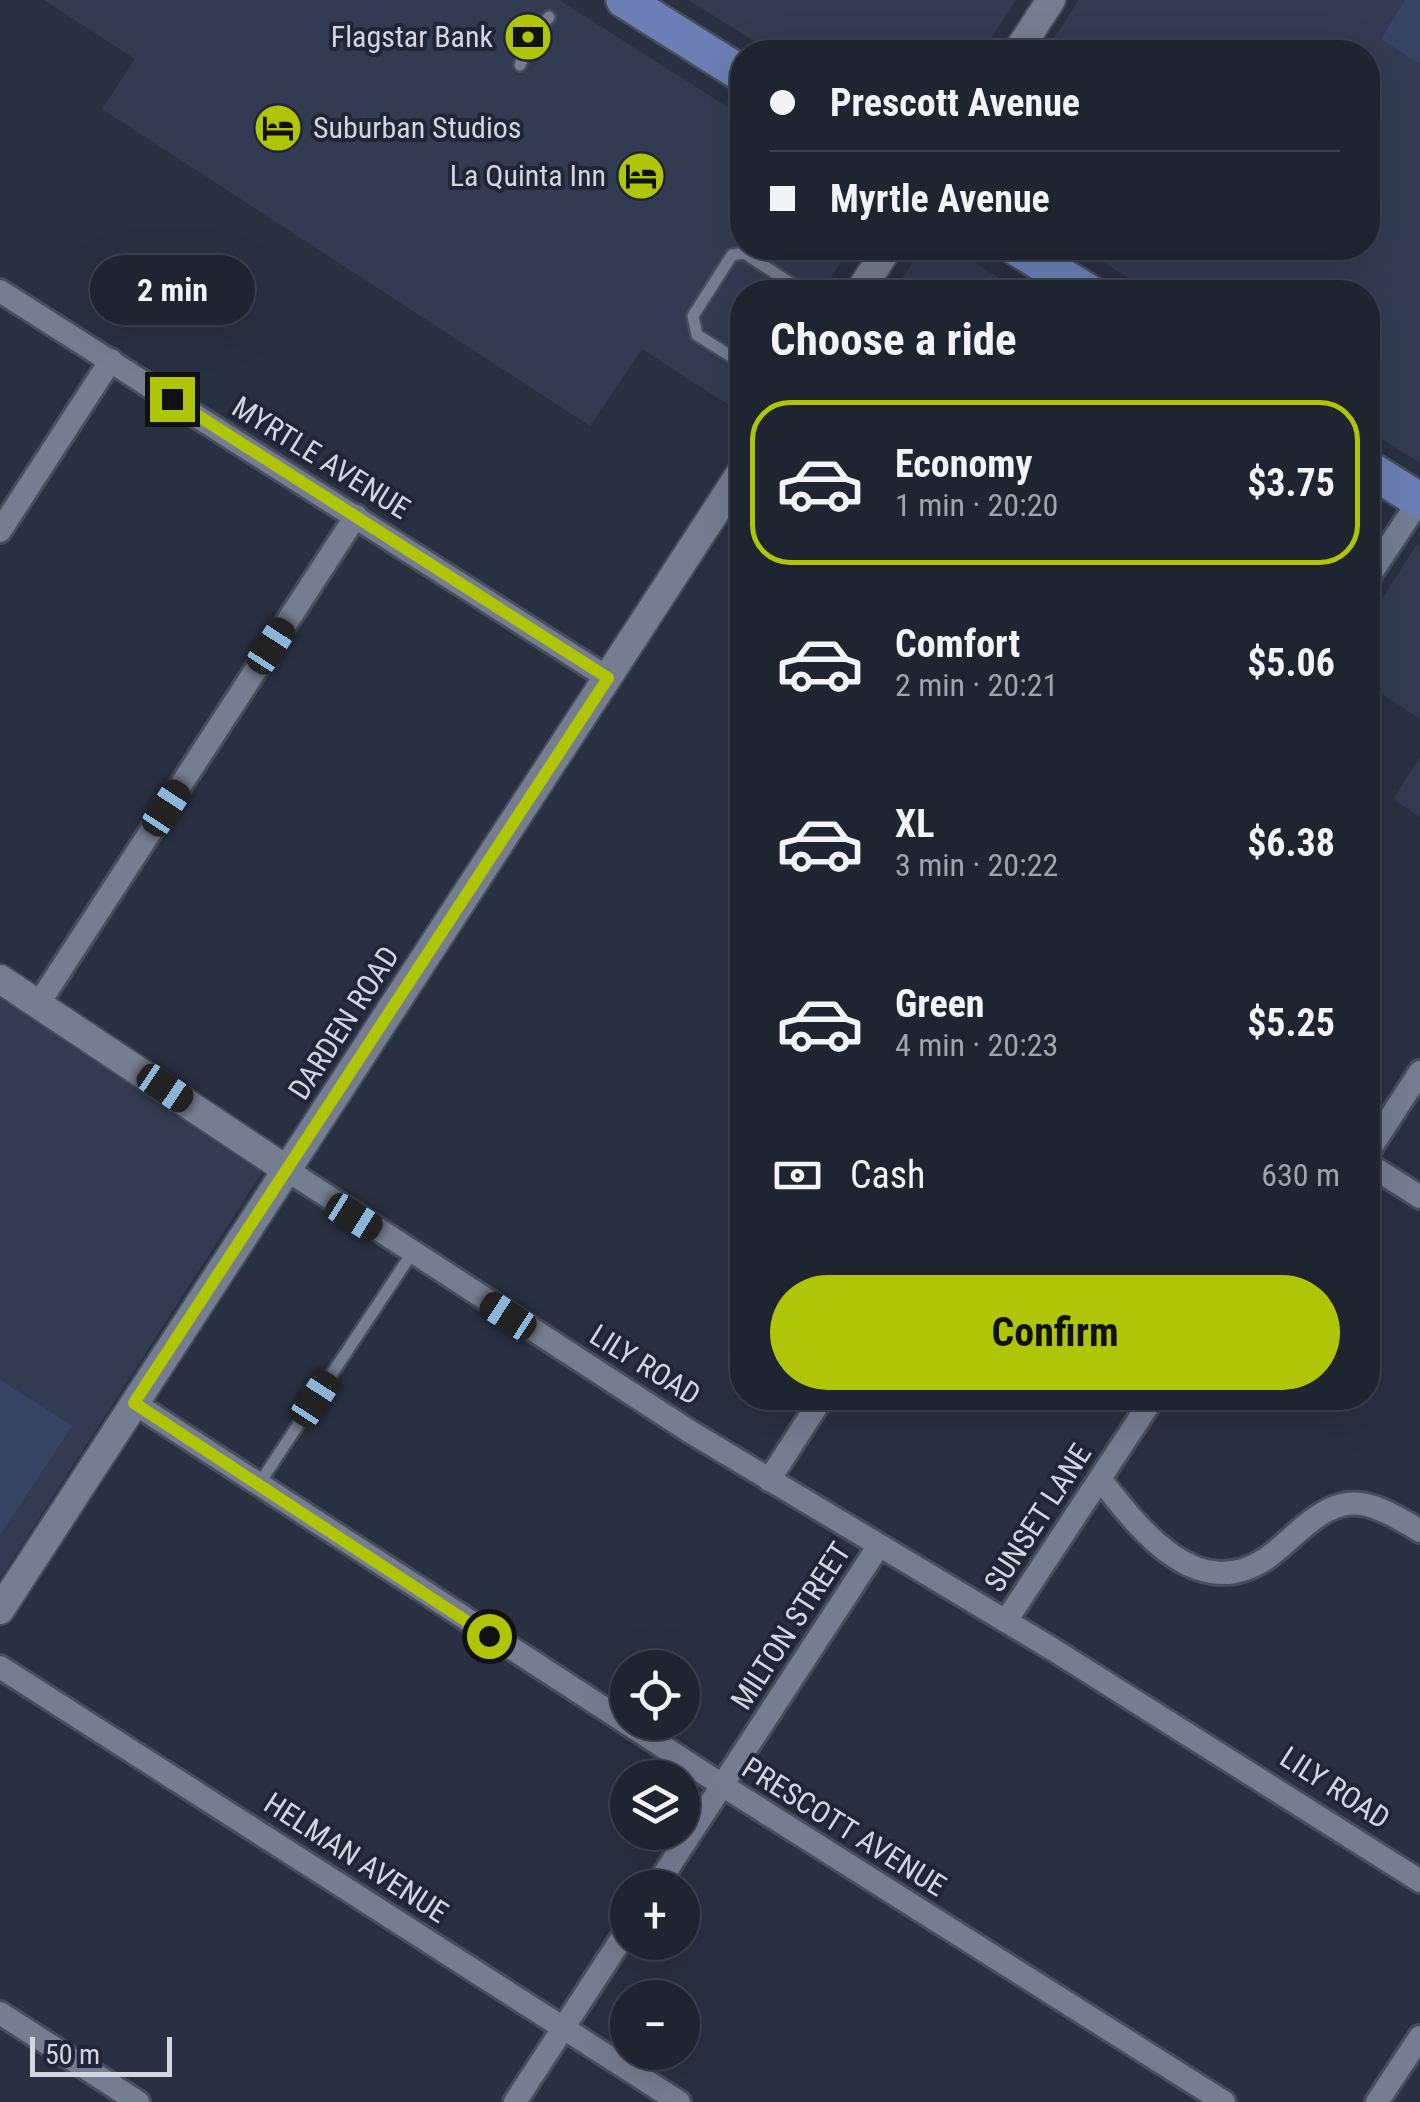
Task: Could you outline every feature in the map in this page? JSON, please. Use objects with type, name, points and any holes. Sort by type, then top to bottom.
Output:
[{"type":"main road","points":[[624,0],[730,66]]},
{"type":"main road","points":[[1035,260],[1065,280]]},
{"type":"main road","points":[[1380,481],[1420,501]]},
{"type":"street","points":[[1024,40],[1052,0]]},
{"type":"street","name":"MYRTLE AVENUE","points":[[0,291],[608,678]]},
{"type":"street","points":[[0,531],[111,360]]},
{"type":"street","name":"DARDEN ROAD","points":[[0,1610],[730,490]]},
{"type":"street","points":[[1380,555],[1420,501]]},
{"type":"street","points":[[38,1004],[356,516]]},
{"type":"street","name":"LILY ROAD","points":[[0,979],[412,1253],[769,1480],[1006,1621],[1420,1881]]},
{"type":"street","points":[[1380,1134],[1420,1072]]},
{"type":"street","points":[[1380,1172],[1420,1197]]},
{"type":"street","name":"PRESCOTT AVENUE","points":[[134,1403],[257,1487],[1224,2102]]},
{"type":"street","points":[[769,1480],[814,1410]]},
{"type":"street","name":"SUNSET LANE","points":[[1006,1621],[1144,1410]]},
{"type":"street","points":[[1100,1479],[1146,1536],[1193,1567],[1247,1568],[1264,1560],[1325,1512],[1344,1504],[1380,1510],[1420,1531]]},
{"type":"street","name":"MILTON STREET","points":[[667,1870],[878,1547]]},
{"type":"street","name":"HELMAN AVENUE","points":[[0,1667],[679,2102]]},
{"type":"street","points":[[515,2102],[610,1956]]},
{"type":"street","points":[[0,2013],[138,2102]]},
{"type":"street","points":[[1377,2102],[1420,2037]]},
{"type":"lane","points":[[520,64],[531,39],[550,17]]},
{"type":"lane","points":[[730,258],[693,316],[697,335],[730,356]]},
{"type":"lane","points":[[755,260],[786,280]]},
{"type":"lane","points":[[257,1487],[412,1253]]},
{"type":"shaded area","points":[[44,0],[559,0],[730,108],[730,260],[842,260],[829,280],[730,280],[730,406],[642,349],[590,426],[102,109],[135,59]]},
{"type":"shaded area","points":[[688,0],[1016,0],[990,40],[753,40]]},
{"type":"shaded area","points":[[1079,0],[1420,0],[1420,463],[1380,438],[1380,280],[1132,280],[1099,260],[1380,260],[1380,40],[1053,40]]},
{"type":"shaded area","points":[[1405,0],[1420,0],[1420,64],[1381,39]]},
{"type":"shaded area","points":[[914,260],[970,260],[1003,280],[901,280]]},
{"type":"shaded area","points":[[1417,544],[1420,546],[1420,719],[1380,693],[1380,602]]},
{"type":"shaded area","points":[[1420,757],[1420,817],[1393,799]]},
{"type":"shaded area","points":[[0,991],[259,1166],[261,1174],[0,1579]]},
{"type":"shaded area","points":[[0,1380],[72,1426],[0,1535]]},
{"type":"place","name":"Flagstar Bank","points":[[528,37]]},
{"type":"place","name":"Suburban Studios","points":[[278,128]]},
{"type":"place","name":"La Quinta Inn","points":[[641,176]]},
{"type":"route","points":[[172,399],[608,678],[134,1403],[489,1636]]}]
